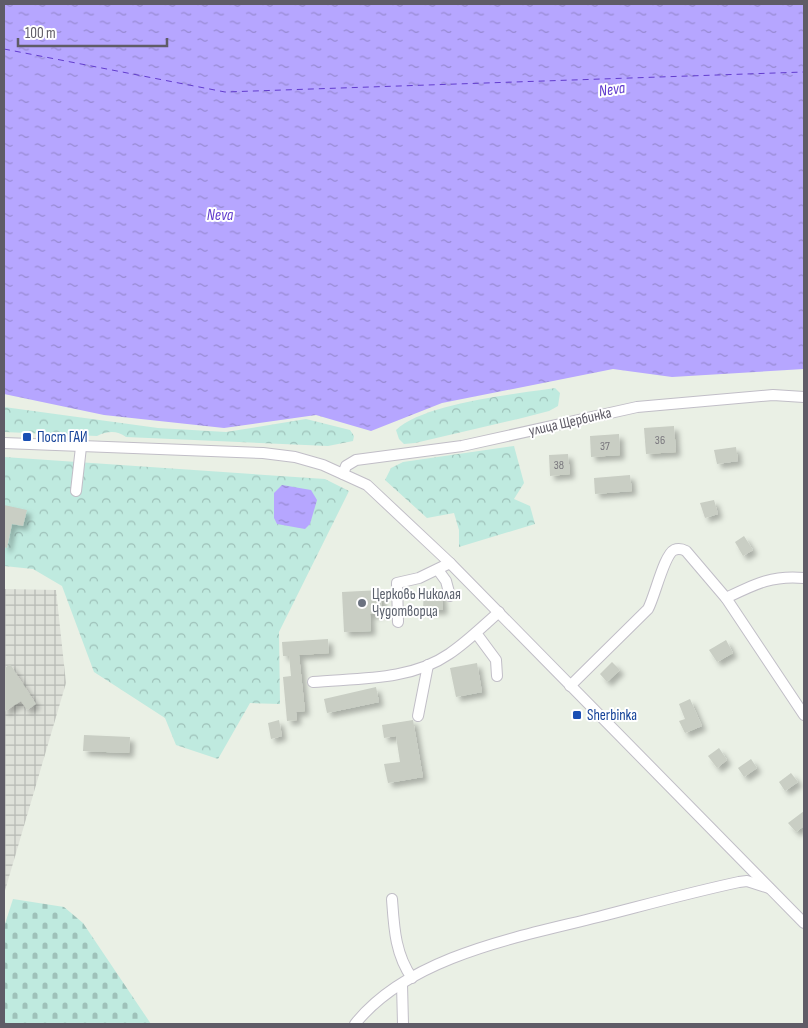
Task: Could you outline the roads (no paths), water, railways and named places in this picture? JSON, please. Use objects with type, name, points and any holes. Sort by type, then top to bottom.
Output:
[{"type":"street","name":"улица Щербинка","points":[[343,474],[346,466],[356,460],[462,446],[637,407],[773,395],[804,397]]},
{"type":"street","points":[[4,444],[263,453],[295,457],[343,474],[367,485],[499,612],[804,923]]},
{"type":"street","points":[[76,491],[81,447]]},
{"type":"street","points":[[570,686],[648,609],[655,596],[668,557],[672,551],[679,549],[686,551],[726,598],[804,714]]},
{"type":"street","points":[[398,622],[397,583],[438,570],[450,563]]},
{"type":"street","points":[[438,570],[446,581],[450,596]]},
{"type":"street","points":[[726,598],[759,581],[783,576],[804,578]]},
{"type":"street","points":[[312,682],[392,675],[428,665],[449,654],[499,612]]},
{"type":"street","points":[[476,633],[496,660],[497,676]]},
{"type":"street","points":[[418,716],[428,665]]},
{"type":"street","points":[[355,1024],[376,1003],[412,978],[445,962],[487,947],[739,882],[747,881],[770,888]]},
{"type":"street","points":[[392,899],[394,935],[401,958],[412,978]]},
{"type":"street","points":[[402,984],[403,1024]]},
{"type":"water","name":"Neva","points":[[4,4],[804,4],[804,369],[672,377],[613,369],[442,403],[371,431],[316,415],[224,428],[104,415],[4,394]]},
{"type":"water","points":[[282,485],[311,490],[317,500],[310,524],[305,529],[277,524],[274,518],[274,493]]},
{"type":"place","name":"Пост ГАИ","points":[[27,437]]},
{"type":"place","name":"Церковь Николая Чудотворца","points":[[362,603]]},
{"type":"place","name":"Sherbinka","points":[[577,715]]}]
